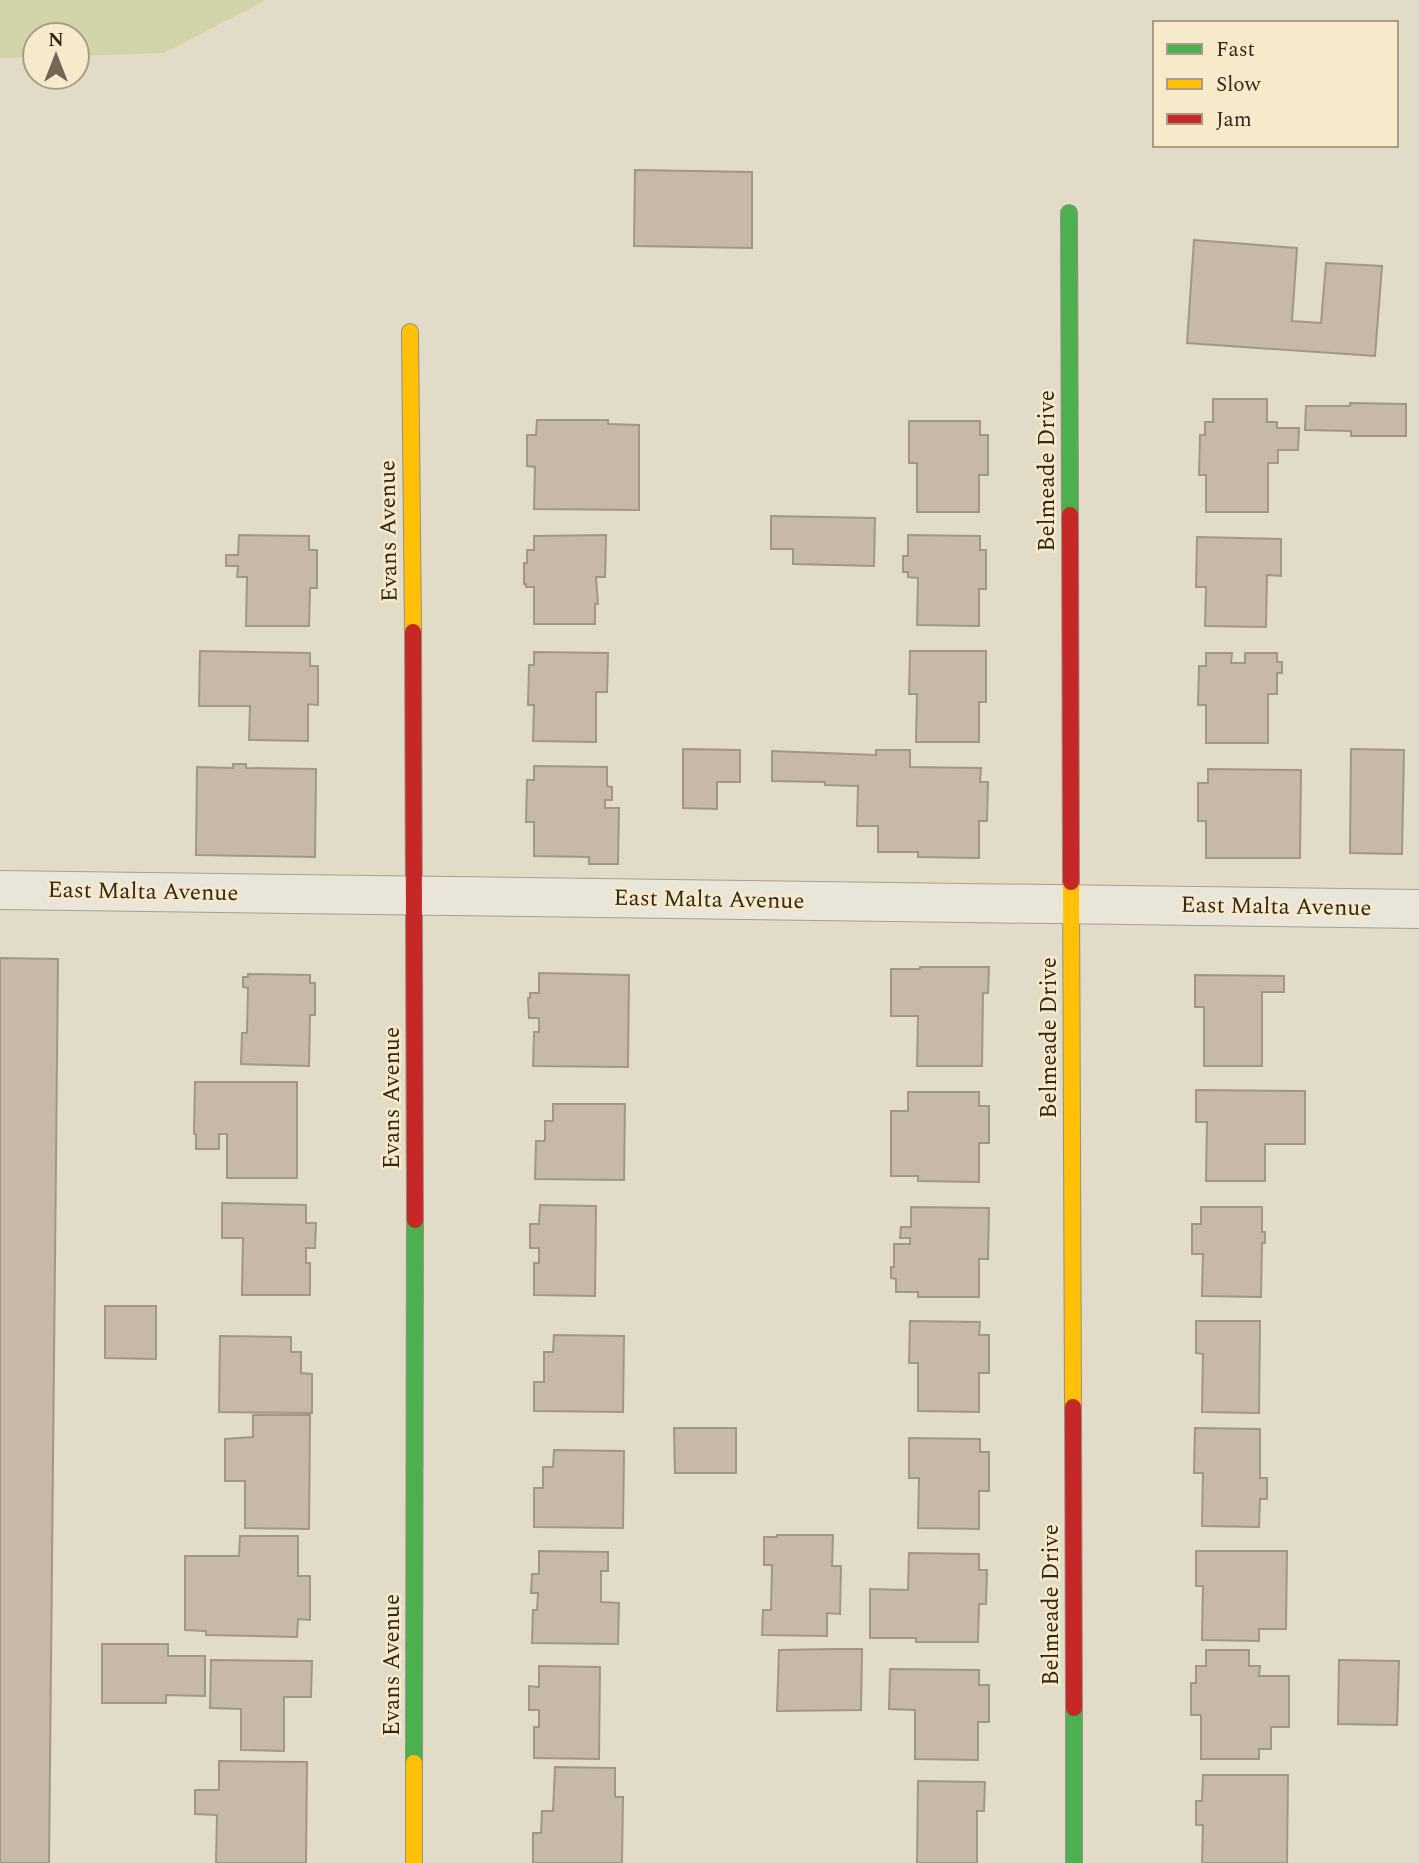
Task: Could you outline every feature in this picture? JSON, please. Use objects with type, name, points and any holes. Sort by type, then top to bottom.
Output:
[{"type":"street","name":"Belmeade Drive","points":[[1069,213],[1074,1863]]},
{"type":"street","name":"Evans Avenue","points":[[410,332],[415,896],[414,1863]]},
{"type":"street","name":"East Malta Avenue","points":[[0,890],[1419,909]]},
{"type":"green space","points":[[0,0],[266,0],[164,53],[91,56],[91,21],[21,21],[21,57],[0,58]]},
{"type":"building","points":[[635,170],[752,172],[752,248],[634,246]]},
{"type":"building","points":[[1194,240],[1297,248],[1292,321],[1321,323],[1326,263],[1382,266],[1375,356],[1187,343]]},
{"type":"building","points":[[1213,399],[1267,399],[1267,422],[1277,422],[1277,428],[1299,428],[1298,450],[1278,450],[1278,463],[1268,463],[1268,512],[1206,512],[1206,475],[1199,475],[1200,435],[1205,435],[1205,422],[1213,422]]},
{"type":"building","points":[[1350,403],[1406,404],[1406,436],[1351,436],[1351,431],[1305,430],[1306,406],[1350,406]]},
{"type":"building","points":[[537,420],[608,420],[608,424],[639,425],[639,510],[534,509],[535,467],[527,466],[527,435],[536,435]]},
{"type":"building","points":[[909,421],[980,421],[980,435],[988,435],[988,475],[979,475],[979,512],[917,512],[917,463],[909,463]]},
{"type":"building","points":[[771,516],[875,518],[874,566],[793,564],[793,549],[771,549]]},
{"type":"building","points":[[239,535],[309,536],[309,550],[317,550],[317,588],[310,588],[309,626],[246,626],[247,577],[237,577],[238,566],[226,566],[226,555],[238,555]]},
{"type":"building","points":[[606,535],[605,577],[596,577],[598,604],[595,604],[595,624],[534,624],[534,587],[526,587],[524,584],[524,563],[527,563],[527,550],[534,550],[534,536]]},
{"type":"building","points":[[908,535],[980,536],[980,550],[986,550],[986,589],[979,589],[979,626],[917,625],[918,578],[908,577],[908,572],[903,572],[903,556],[908,556]]},
{"type":"building","points":[[1197,537],[1281,539],[1281,576],[1267,575],[1266,627],[1205,626],[1206,587],[1196,587]]},
{"type":"building","points":[[200,651],[310,653],[310,666],[318,666],[318,705],[308,704],[308,741],[249,740],[250,706],[199,706]]},
{"type":"building","points":[[910,651],[986,651],[986,702],[979,702],[979,742],[916,742],[917,694],[909,694]]},
{"type":"building","points":[[534,652],[608,653],[607,692],[596,692],[596,742],[533,741],[534,705],[528,705],[529,665],[534,665]]},
{"type":"building","points":[[1206,653],[1232,653],[1231,663],[1245,663],[1245,653],[1277,653],[1277,662],[1282,662],[1282,673],[1277,673],[1277,694],[1268,694],[1268,743],[1206,743],[1206,705],[1198,705],[1199,666],[1206,666]]},
{"type":"building","points":[[683,749],[740,750],[740,782],[717,782],[717,809],[683,808]]},
{"type":"building","points":[[1351,749],[1404,750],[1402,854],[1350,853]]},
{"type":"building","points":[[876,750],[910,750],[910,767],[981,768],[980,782],[988,782],[987,821],[979,821],[979,858],[918,857],[918,852],[878,852],[878,826],[857,826],[858,786],[772,781],[772,751],[876,755]]},
{"type":"building","points":[[233,764],[246,764],[246,768],[316,769],[315,857],[196,855],[197,767],[233,768]]},
{"type":"building","points":[[534,766],[607,767],[607,786],[612,787],[612,800],[605,800],[605,808],[619,808],[618,864],[589,864],[589,857],[534,856],[534,822],[526,822],[527,780],[534,780]]},
{"type":"building","points":[[1208,769],[1301,770],[1300,858],[1206,858],[1206,821],[1198,821],[1198,783],[1208,783]]},
{"type":"building","points":[[0,958],[58,959],[49,1863],[0,1863]]},
{"type":"building","points":[[989,967],[988,993],[983,993],[982,1066],[917,1066],[918,1016],[891,1016],[891,969]]},
{"type":"building","points":[[539,973],[629,975],[628,1067],[533,1066],[534,1032],[539,1032],[539,1018],[529,1018],[528,998],[530,993],[539,993]]},
{"type":"building","points":[[248,974],[310,975],[310,983],[315,983],[315,1015],[310,1015],[309,1066],[241,1064],[242,1033],[247,1033],[248,988],[243,987],[243,977],[248,977]]},
{"type":"building","points":[[1195,975],[1284,976],[1284,992],[1262,992],[1262,1066],[1204,1066],[1204,1007],[1195,1007]]},
{"type":"building","points":[[195,1082],[297,1082],[297,1178],[227,1178],[227,1134],[219,1134],[219,1149],[196,1149]]},
{"type":"building","points":[[1196,1090],[1305,1091],[1305,1144],[1265,1144],[1265,1181],[1206,1181],[1207,1122],[1196,1122]]},
{"type":"building","points":[[908,1092],[979,1092],[979,1106],[989,1106],[989,1143],[979,1143],[979,1182],[918,1181],[918,1176],[891,1176],[891,1111],[908,1111]]},
{"type":"building","points":[[553,1104],[625,1104],[624,1180],[535,1179],[536,1141],[545,1141],[545,1121],[553,1121]]},
{"type":"building","points":[[222,1203],[306,1205],[306,1223],[316,1223],[315,1248],[306,1248],[306,1263],[310,1263],[310,1295],[242,1295],[243,1238],[222,1238]]},
{"type":"building","points":[[540,1205],[596,1206],[595,1296],[534,1295],[534,1263],[539,1263],[539,1248],[530,1248],[530,1224],[539,1224]]},
{"type":"building","points":[[911,1207],[989,1208],[988,1259],[979,1259],[979,1297],[918,1297],[918,1292],[896,1292],[896,1279],[891,1278],[894,1244],[910,1244],[910,1238],[900,1238],[901,1227],[911,1227]]},
{"type":"building","points":[[1201,1207],[1262,1207],[1265,1243],[1262,1243],[1261,1297],[1202,1296],[1203,1254],[1192,1254],[1192,1224],[1201,1224]]},
{"type":"building","points":[[105,1306],[156,1306],[156,1359],[105,1358]]},
{"type":"building","points":[[910,1321],[980,1322],[979,1335],[989,1335],[989,1373],[979,1373],[979,1412],[918,1411],[918,1363],[909,1363]]},
{"type":"building","points":[[1196,1321],[1260,1321],[1259,1413],[1202,1412],[1203,1354],[1196,1353]]},
{"type":"building","points":[[554,1335],[624,1336],[623,1412],[534,1411],[534,1382],[544,1382],[544,1352],[553,1352]]},
{"type":"building","points":[[220,1336],[291,1337],[291,1352],[301,1352],[301,1373],[312,1374],[312,1413],[219,1412]]},
{"type":"building","points":[[253,1415],[310,1415],[309,1529],[245,1528],[245,1481],[225,1481],[225,1439],[253,1437]]},
{"type":"building","points":[[674,1428],[736,1428],[736,1473],[675,1473]]},
{"type":"building","points":[[1195,1428],[1260,1429],[1260,1478],[1267,1478],[1267,1499],[1260,1499],[1259,1527],[1202,1526],[1203,1473],[1194,1473]]},
{"type":"building","points":[[909,1438],[980,1439],[980,1452],[989,1452],[989,1491],[979,1491],[979,1529],[918,1528],[919,1478],[909,1478]]},
{"type":"building","points":[[554,1450],[624,1451],[623,1528],[534,1527],[534,1488],[543,1488],[543,1467],[553,1467]]},
{"type":"building","points":[[833,1535],[832,1566],[841,1566],[840,1614],[827,1613],[827,1636],[762,1635],[763,1610],[771,1610],[772,1565],[764,1565],[764,1537]]},
{"type":"building","points":[[240,1536],[298,1536],[298,1576],[310,1576],[310,1620],[298,1619],[297,1637],[206,1635],[206,1631],[185,1630],[185,1556],[239,1556]]},
{"type":"building","points":[[539,1551],[608,1552],[608,1571],[601,1571],[601,1602],[619,1603],[618,1644],[532,1643],[533,1610],[537,1610],[538,1593],[531,1593],[532,1574],[539,1574]]},
{"type":"building","points":[[1196,1551],[1287,1551],[1286,1629],[1259,1629],[1259,1641],[1202,1640],[1203,1586],[1196,1586]]},
{"type":"building","points":[[909,1553],[979,1554],[979,1570],[987,1570],[986,1604],[979,1604],[978,1642],[916,1642],[916,1638],[870,1638],[870,1589],[908,1590]]},
{"type":"building","points":[[102,1644],[168,1644],[168,1656],[205,1656],[205,1696],[166,1695],[166,1703],[102,1703]]},
{"type":"building","points":[[862,1649],[861,1710],[777,1711],[779,1650]]},
{"type":"building","points":[[1206,1650],[1249,1650],[1249,1666],[1260,1666],[1259,1676],[1289,1676],[1289,1727],[1271,1727],[1271,1749],[1259,1749],[1259,1759],[1201,1759],[1201,1715],[1191,1715],[1191,1683],[1196,1683],[1196,1666],[1206,1666]]},
{"type":"building","points":[[211,1660],[312,1661],[311,1697],[284,1697],[284,1751],[241,1750],[241,1709],[210,1708]]},
{"type":"building","points":[[1339,1660],[1399,1661],[1397,1725],[1338,1724]]},
{"type":"building","points":[[539,1666],[600,1667],[599,1759],[534,1758],[534,1727],[539,1727],[539,1710],[529,1710],[529,1686],[539,1687]]},
{"type":"building","points":[[890,1669],[979,1670],[979,1685],[989,1685],[989,1722],[978,1722],[978,1760],[915,1759],[915,1710],[889,1709]]},
{"type":"building","points":[[219,1761],[307,1762],[306,1863],[216,1863],[217,1815],[195,1814],[195,1790],[219,1790]]},
{"type":"building","points":[[555,1767],[615,1768],[615,1797],[623,1797],[622,1863],[533,1863],[533,1833],[541,1833],[542,1811],[553,1811]]},
{"type":"building","points":[[1203,1775],[1288,1775],[1287,1863],[1202,1863],[1203,1825],[1196,1825],[1196,1801],[1202,1801]]},
{"type":"building","points":[[918,1781],[985,1782],[984,1811],[977,1811],[977,1863],[917,1863]]},
{"type":"traffic: fast","points":[[1069,213],[1070,515]]},
{"type":"traffic: fast","points":[[414,1763],[415,1220]]},
{"type":"traffic: fast","points":[[1074,1708],[1074,1863]]},
{"type":"traffic: slow","points":[[410,332],[413,632]]},
{"type":"traffic: slow","points":[[1071,882],[1073,1407]]},
{"type":"traffic: slow","points":[[414,1763],[414,1863]]},
{"type":"traffic: jam","points":[[1070,515],[1071,882]]},
{"type":"traffic: jam","points":[[413,632],[415,1220]]},
{"type":"traffic: jam","points":[[1073,1407],[1074,1708]]}]
